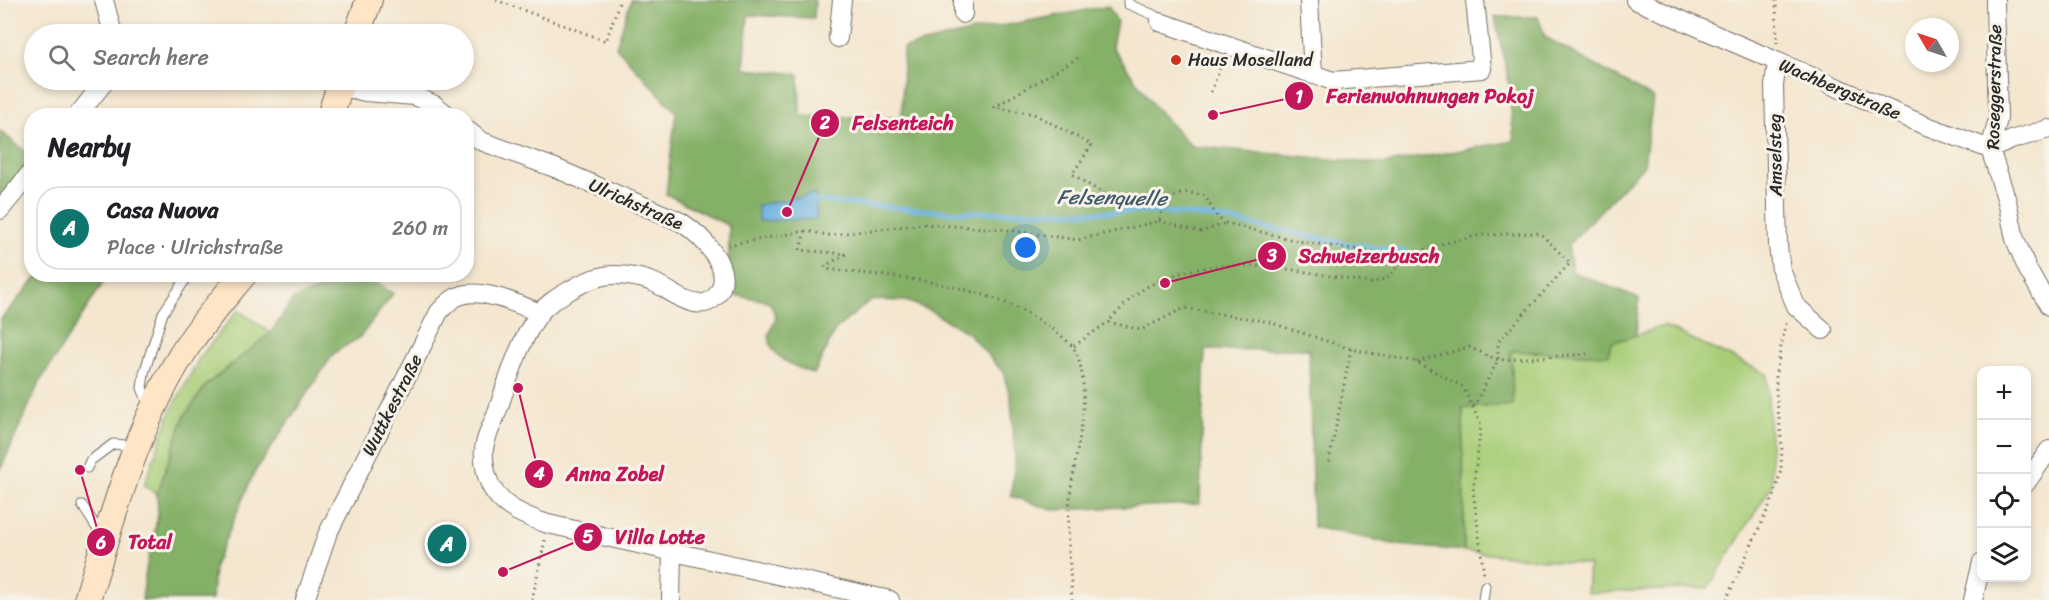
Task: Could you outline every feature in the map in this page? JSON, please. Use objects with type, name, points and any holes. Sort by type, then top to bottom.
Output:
[{"type":"main road","points":[[361,24],[369,0]]},
{"type":"main road","points":[[333,108],[339,90]]},
{"type":"main road","points":[[87,600],[137,446],[156,404],[189,344],[237,282]]},
{"type":"street","points":[[104,0],[110,24]]},
{"type":"street","points":[[838,38],[842,0]]},
{"type":"street","points":[[1309,0],[1313,75]]},
{"type":"street","points":[[1160,22],[1333,81],[1482,69],[1475,0]]},
{"type":"street","name":"Wachbergstraße","points":[[1635,0],[1924,125],[1990,149]]},
{"type":"street","name":"Roseggerstraße","points":[[1995,0],[1998,118],[1990,149],[2007,201],[2015,239],[2027,268],[2049,306]]},
{"type":"street","name":"Amselsteg","points":[[1777,62],[1774,86],[1778,246],[1781,270],[1796,306],[1823,330]]},
{"type":"street","points":[[83,108],[98,90]]},
{"type":"street","points":[[360,90],[415,96],[439,108]]},
{"type":"street","points":[[1990,149],[2049,129]]},
{"type":"street","name":"Ulrichstraße","points":[[474,135],[481,141],[555,168],[681,222],[694,230],[711,249],[718,262],[722,281],[714,298],[705,302],[689,303],[652,282],[613,275],[594,279],[574,288],[556,298],[540,313],[515,363],[484,449],[487,477],[499,499],[523,516],[548,524],[890,600]]},
{"type":"street","points":[[0,210],[24,181]]},
{"type":"street","name":"Wuttkestraße","points":[[305,600],[327,535],[439,312],[461,295],[475,292],[518,304],[540,313]]},
{"type":"street","points":[[2031,476],[2049,450]]},
{"type":"street","points":[[671,600],[672,551]]},
{"type":"street","points":[[1973,600],[1977,582]]},
{"type":"lane","points":[[1128,0],[1128,4],[1154,15],[1160,22]]},
{"type":"lane","points":[[156,404],[146,398],[142,388],[144,373],[163,312],[184,282]]},
{"type":"lane","points":[[87,468],[90,461],[113,444],[137,446]]},
{"type":"lane","points":[[82,506],[98,532],[106,540]]},
{"type":"lane","points":[[1483,600],[1485,586]]},
{"type":"path","points":[[496,0],[606,41],[620,0]]},
{"type":"path","points":[[1776,0],[1777,62]]},
{"type":"path","points":[[1211,92],[1228,45]]},
{"type":"path","points":[[1078,58],[994,107],[1034,114],[1092,145],[1072,174],[1104,194],[1132,201],[1166,200],[1187,192],[1205,196],[1218,218],[1226,223],[1297,241],[1401,258],[1440,244],[1482,235],[1540,233],[1570,263],[1498,342],[1498,360],[1473,408]]},
{"type":"path","points":[[1159,221],[1166,200]]},
{"type":"path","points":[[711,249],[805,231],[829,235],[924,224],[1000,229],[1078,240],[1159,221],[1201,232],[1226,223]]},
{"type":"path","points":[[805,231],[800,250],[846,254],[826,268],[912,280],[984,294],[1035,316],[1074,346],[1081,365],[1084,409],[1070,493],[1072,600]]},
{"type":"path","points":[[1074,346],[1108,322],[1144,288],[1191,268],[1263,265],[1370,283],[1387,279],[1394,272],[1401,258]]},
{"type":"path","points":[[1726,600],[1774,496],[1781,470],[1782,446],[1776,373],[1785,326],[1796,306]]},
{"type":"path","points":[[1108,322],[1141,330],[1184,309],[1269,322],[1351,349],[1417,362],[1463,387],[1481,425],[1473,490],[1485,586]]},
{"type":"path","points":[[1417,362],[1469,347],[1498,360],[1587,354]]},
{"type":"path","points":[[1329,462],[1351,349]]},
{"type":"path","points":[[532,600],[548,524]]},
{"type":"green space","points":[[631,0],[815,0],[814,18],[748,15],[744,69],[799,74],[800,116],[902,118],[903,48],[970,32],[1108,6],[1117,21],[1112,47],[1154,106],[1191,146],[1382,164],[1514,141],[1508,78],[1495,17],[1538,17],[1545,37],[1653,98],[1644,165],[1568,245],[1572,272],[1639,298],[1636,335],[1611,343],[1608,355],[1511,351],[1513,405],[1463,408],[1464,551],[1398,545],[1313,527],[1309,349],[1205,350],[1200,504],[1052,510],[1011,496],[1015,459],[1011,399],[1003,372],[968,333],[929,310],[906,301],[871,300],[836,329],[814,374],[785,361],[774,351],[769,336],[776,318],[771,304],[763,300],[728,294],[729,226],[666,194],[676,112],[616,47]]},
{"type":"green space","points":[[0,131],[24,150],[24,169],[0,199]]},
{"type":"green space","points":[[33,282],[104,282],[39,383],[0,471],[0,320]]},
{"type":"green space","points":[[339,282],[377,282],[393,294],[360,337],[334,353],[254,473],[214,566],[212,600],[142,600],[158,515],[157,494],[184,417],[207,384],[271,333],[293,299]]},
{"type":"green space","points":[[238,310],[271,333],[207,384],[184,417],[157,494],[144,486],[171,411],[200,357]]},
{"type":"green space","points":[[1664,326],[1767,374],[1772,485],[1708,588],[1587,593],[1589,565],[1464,551],[1463,408],[1513,405],[1511,351],[1608,355],[1611,343]]},
{"type":"water","points":[[815,194],[817,219],[758,221],[758,205]]},
{"type":"waterway","name":"Felsenquelle","points":[[815,201],[949,212],[1160,212],[1218,218],[1348,244],[1406,252]]},
{"type":"place","name":"Haus Moselland","points":[[1176,60]]},
{"type":"place","name":"Ferienwohnungen Pokoj","points":[[1213,115]]},
{"type":"place","name":"Felsenteich","points":[[787,212]]},
{"type":"place","name":"Schweizerbusch","points":[[1165,283]]},
{"type":"place","name":"Anna Zobel","points":[[518,388]]},
{"type":"place","name":"Total","points":[[80,470]]},
{"type":"place","name":"Casa Nuova","points":[[447,544]]},
{"type":"place","name":"Villa Lotte","points":[[503,572]]}]
